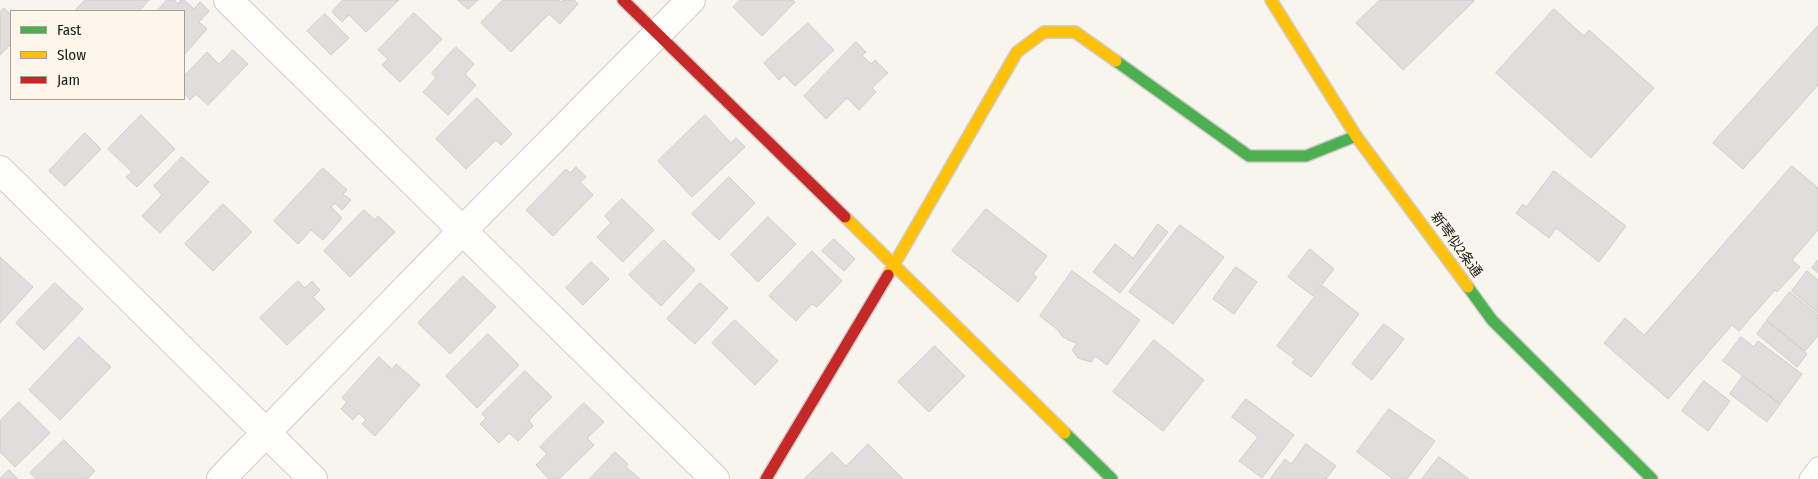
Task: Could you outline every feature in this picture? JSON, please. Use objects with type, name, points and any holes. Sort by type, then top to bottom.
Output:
[{"type":"street","points":[[228,0],[715,479]]},
{"type":"street","points":[[623,0],[1112,479]]},
{"type":"street","points":[[221,479],[463,230],[691,0]]},
{"type":"street","name":"新琴似2条通","points":[[1271,0],[1356,136],[1492,320],[1652,479]]},
{"type":"street","points":[[766,479],[894,265],[1017,52],[1044,32],[1075,32],[1249,156],[1306,156],[1356,136]]},
{"type":"street","points":[[0,170],[313,479]]},
{"type":"lane","points":[[1808,479],[1818,467]]},
{"type":"building","points":[[85,0],[149,0],[140,10],[76,10]]},
{"type":"building","points":[[167,0],[174,0],[178,4],[181,0],[184,0],[194,9],[200,2],[209,11],[199,22],[207,29],[185,54],[185,10],[158,10]]},
{"type":"building","points":[[343,0],[399,0],[366,32],[349,15],[342,22],[332,12]]},
{"type":"building","points":[[458,0],[478,0],[468,9]]},
{"type":"building","points":[[503,0],[559,0],[561,2],[564,0],[574,0],[578,4],[560,24],[549,14],[511,52],[481,23]]},
{"type":"building","points":[[740,0],[793,0],[795,2],[762,36],[733,7]]},
{"type":"building","points":[[1380,0],[1474,1],[1403,70],[1356,23]]},
{"type":"building","points":[[4,8],[10,14],[10,45],[0,55],[0,12]]},
{"type":"building","points":[[1554,9],[1584,36],[1589,30],[1654,88],[1591,158],[1496,73]]},
{"type":"building","points":[[414,13],[442,39],[400,82],[382,65],[388,59],[378,50]]},
{"type":"building","points":[[325,14],[349,38],[331,55],[307,31]]},
{"type":"building","points":[[808,23],[834,50],[795,86],[784,75],[779,80],[764,63]]},
{"type":"building","points":[[1818,26],[1818,85],[1743,169],[1713,143]]},
{"type":"building","points":[[856,42],[866,52],[862,55],[871,64],[875,60],[888,73],[872,88],[876,92],[859,110],[847,98],[826,119],[804,96]]},
{"type":"building","points":[[456,47],[474,64],[465,74],[476,85],[448,115],[423,92],[436,78],[432,73]]},
{"type":"building","points":[[233,50],[248,64],[208,105],[196,94],[190,100],[185,94],[185,75],[207,52],[219,64]]},
{"type":"building","points":[[477,98],[512,134],[501,145],[496,140],[466,169],[436,139]]},
{"type":"building","points":[[141,115],[175,149],[137,187],[126,177],[132,172],[108,149]]},
{"type":"building","points":[[705,115],[731,143],[736,138],[745,147],[692,197],[658,161]]},
{"type":"building","points":[[85,133],[101,149],[65,186],[49,171]]},
{"type":"building","points":[[182,157],[209,182],[160,233],[142,216],[162,195],[154,186]]},
{"type":"building","points":[[1792,166],[1818,188],[1818,230],[1792,260],[1800,267],[1777,292],[1775,290],[1739,331],[1732,325],[1668,399],[1604,343],[1625,318],[1644,335]]},
{"type":"building","points":[[576,167],[586,177],[580,182],[593,195],[553,236],[526,210],[566,169],[570,173]]},
{"type":"building","points":[[323,168],[347,190],[343,194],[351,200],[342,210],[335,203],[331,207],[342,218],[323,240],[311,230],[298,244],[274,221]]},
{"type":"building","points":[[1554,171],[1626,226],[1599,262],[1556,228],[1549,238],[1516,213],[1523,204],[1526,207]]},
{"type":"building","points":[[729,177],[755,203],[719,240],[692,214]]},
{"type":"building","points":[[622,199],[654,230],[623,262],[597,237],[611,223],[605,216]]},
{"type":"building","points":[[223,204],[252,232],[213,271],[185,244]]},
{"type":"building","points":[[986,209],[1047,256],[1033,274],[1037,277],[1018,302],[952,251]]},
{"type":"building","points":[[364,210],[375,220],[378,216],[395,232],[350,277],[324,251]]},
{"type":"building","points":[[768,217],[796,244],[758,282],[731,255]]},
{"type":"building","points":[[1158,224],[1168,232],[1120,293],[1093,272],[1115,244],[1133,258]]},
{"type":"building","points":[[1180,225],[1224,257],[1173,324],[1129,292]]},
{"type":"building","points":[[834,239],[855,259],[844,271],[822,251]]},
{"type":"building","points":[[664,240],[695,270],[661,306],[629,275]]},
{"type":"building","points":[[1310,249],[1334,269],[1313,296],[1288,277]]},
{"type":"building","points":[[812,251],[842,281],[817,307],[812,304],[796,321],[769,296]]},
{"type":"building","points":[[0,257],[33,287],[0,323]]},
{"type":"building","points":[[1818,260],[1818,273],[1812,268]]},
{"type":"building","points":[[591,262],[609,279],[583,305],[566,288]]},
{"type":"building","points":[[1236,267],[1257,282],[1234,314],[1213,299]]},
{"type":"building","points":[[1072,271],[1140,320],[1107,365],[1095,356],[1091,362],[1078,358],[1072,350],[1077,343],[1062,336],[1058,330],[1040,316]]},
{"type":"building","points":[[1807,271],[1818,280],[1818,313],[1792,291]]},
{"type":"building","points":[[463,276],[496,307],[450,354],[418,323]]},
{"type":"building","points":[[298,281],[305,288],[312,281],[320,290],[313,297],[325,309],[287,345],[260,318]]},
{"type":"building","points":[[55,283],[83,309],[44,350],[16,323]]},
{"type":"building","points":[[700,283],[728,308],[695,344],[667,319]]},
{"type":"building","points":[[1323,286],[1359,314],[1311,377],[1292,363],[1295,359],[1277,346]]},
{"type":"building","points":[[1790,292],[1818,315],[1818,336],[1805,351],[1767,320]]},
{"type":"building","points":[[735,320],[778,361],[755,385],[712,343]]},
{"type":"building","points":[[1767,321],[1807,354],[1797,367],[1757,334]]},
{"type":"building","points":[[1384,324],[1404,339],[1372,380],[1352,364]]},
{"type":"building","points":[[488,334],[519,365],[477,408],[446,376]]},
{"type":"building","points":[[79,337],[111,367],[60,420],[29,390]]},
{"type":"building","points":[[1741,337],[1754,347],[1758,341],[1802,374],[1780,404],[1723,361]]},
{"type":"building","points":[[1154,340],[1204,380],[1163,431],[1113,392]]},
{"type":"building","points":[[935,346],[965,376],[929,412],[898,382]]},
{"type":"building","points":[[379,357],[392,369],[396,364],[420,385],[375,436],[362,424],[366,420],[359,413],[353,420],[341,409],[347,402],[342,398]]},
{"type":"building","points":[[525,371],[552,397],[529,420],[533,426],[518,441],[509,433],[499,443],[480,424],[486,418],[482,414]]},
{"type":"building","points":[[1743,376],[1780,404],[1767,422],[1730,394]]},
{"type":"building","points":[[1704,381],[1730,401],[1708,431],[1682,411]]},
{"type":"building","points":[[1246,399],[1294,435],[1262,478],[1239,461],[1258,437],[1232,417]]},
{"type":"building","points":[[19,402],[50,433],[15,467],[0,452],[0,421]]},
{"type":"building","points":[[584,403],[604,422],[587,438],[594,445],[559,479],[549,479],[536,465],[547,454],[540,447]]},
{"type":"building","points":[[1389,409],[1435,441],[1407,479],[1393,479],[1357,452]]},
{"type":"building","points":[[64,440],[95,471],[87,479],[36,479],[30,473]]},
{"type":"building","points":[[868,444],[903,479],[804,479],[832,452],[846,466]]},
{"type":"building","points":[[1306,444],[1336,466],[1326,479],[1270,479],[1285,459],[1291,464]]},
{"type":"building","points":[[615,452],[628,464],[626,467],[640,479],[590,479]]},
{"type":"building","points":[[1439,457],[1469,479],[1422,479]]},
{"type":"building","points":[[9,470],[18,479],[0,479]]},
{"type":"traffic: fast","points":[[1116,61],[1249,156],[1306,156],[1356,136]]},
{"type":"traffic: fast","points":[[1468,287],[1492,320],[1652,479]]},
{"type":"traffic: fast","points":[[1065,433],[1112,479]]},
{"type":"traffic: slow","points":[[1271,0],[1356,136],[1468,287]]},
{"type":"traffic: slow","points":[[888,275],[1017,52],[1044,32],[1075,32],[1116,61]]},
{"type":"traffic: slow","points":[[845,217],[1065,433]]},
{"type":"traffic: jam","points":[[623,0],[845,217]]},
{"type":"traffic: jam","points":[[766,479],[888,275]]}]
